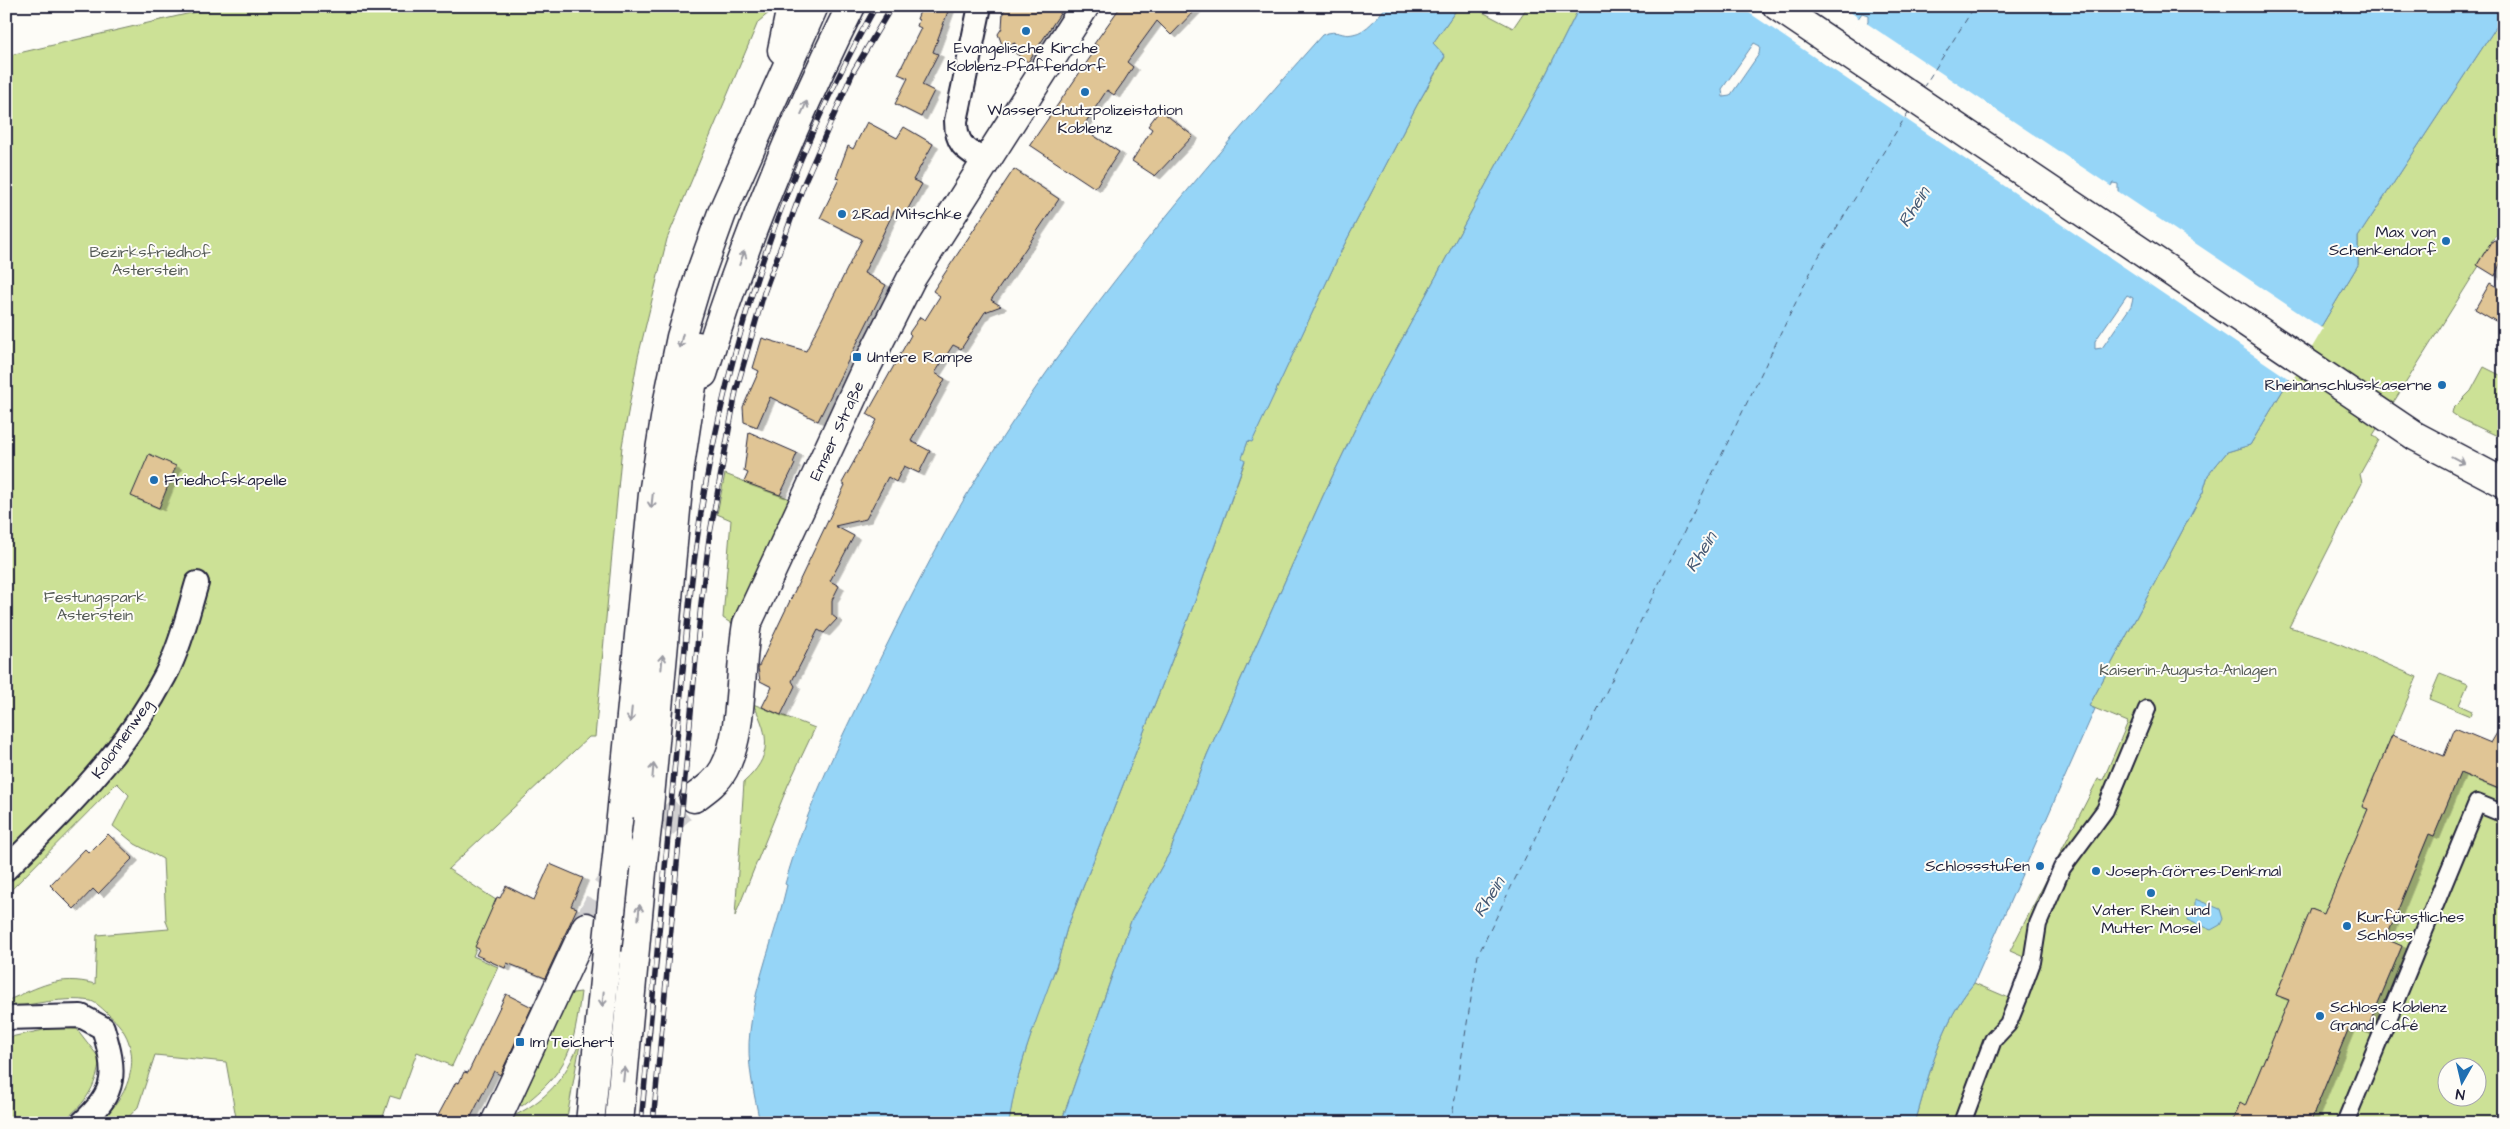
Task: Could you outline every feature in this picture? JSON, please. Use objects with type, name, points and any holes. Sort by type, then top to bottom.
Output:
[{"type":"main road","points":[[619,1123],[684,437],[698,346],[727,246],[788,99],[832,6]]},
{"type":"main road","points":[[684,437],[726,302],[756,222],[804,106],[851,6]]},
{"type":"main road","name":"Emser Straße","points":[[694,798],[718,778],[732,752],[737,723],[742,652],[747,624],[866,366],[911,279],[1085,6]]},
{"type":"main road","points":[[1777,6],[2504,483]]},
{"type":"main road","points":[[1806,6],[2420,429],[2504,463]]},
{"type":"main road","points":[[588,1118],[618,847],[653,494],[669,393],[681,337],[699,277],[722,212],[764,116],[783,48],[803,7]]},
{"type":"main road","points":[[495,1123],[586,927]]},
{"type":"street","points":[[980,6],[956,121],[956,135],[961,144],[985,161]]},
{"type":"street","name":"Kolonnenweg","points":[[6,870],[85,790],[118,751],[166,676],[197,583]]},
{"type":"street","points":[[1962,1123],[1993,1040],[2008,1024],[2023,988],[2032,962],[2038,924],[2062,868],[2105,810],[2147,709]]},
{"type":"street","points":[[2345,1123],[2477,803],[2504,814]]},
{"type":"street","points":[[6,1018],[81,1016],[103,1028],[110,1052],[111,1088],[96,1110],[82,1123]]},
{"type":"green space","points":[[221,6],[777,6],[758,22],[667,239],[638,357],[622,446],[595,737],[589,737],[448,869],[496,900],[473,956],[498,967],[452,1066],[417,1052],[400,1099],[390,1096],[381,1123],[237,1123],[226,1062],[155,1055],[138,1107],[123,1123],[98,1123],[120,1098],[131,1070],[131,1055],[128,1041],[121,1027],[103,1009],[91,1001],[59,1000],[6,1008],[6,1001],[39,987],[60,981],[82,981],[95,984],[97,935],[169,929],[166,921],[163,859],[135,844],[113,826],[129,795],[117,783],[6,895],[6,879],[118,751],[6,862],[6,56]]},
{"type":"green space","points":[[1459,6],[1471,6],[1513,28],[1528,6],[1580,6],[1546,74],[1369,400],[1323,496],[1207,755],[1170,852],[1131,921],[1061,1123],[1009,1123],[1013,1096],[1025,1053],[1044,994],[1056,968],[1067,928],[1195,601],[1245,461],[1241,459],[1248,441],[1252,441],[1342,249],[1417,105],[1445,57],[1433,43]]},
{"type":"green space","name":"Kaiserin-Augusta-Anlagen","points":[[2504,15],[2504,225],[2491,242],[2487,253],[2484,253],[2478,263],[2479,266],[2373,435],[2379,440],[2360,474],[2362,483],[2289,627],[2326,638],[2417,677],[2362,806],[2368,809],[2324,914],[2311,909],[2276,995],[2289,1000],[2245,1106],[2240,1104],[2232,1123],[1915,1123],[1937,1050],[1953,1015],[1974,983],[2009,998],[2026,958],[2010,951],[2098,779],[2103,780],[2128,722],[2089,706],[2203,492],[2208,475],[2227,452],[2250,445],[2358,265],[2358,237]]},
{"type":"green space","points":[[2484,367],[2504,377],[2504,439],[2452,413],[2453,409],[2471,391]]},
{"type":"green space","points":[[725,474],[793,500],[734,616],[732,624],[723,618],[731,520],[717,514]]},
{"type":"green space","points":[[2440,673],[2468,684],[2459,705],[2472,711],[2470,716],[2429,699]]},
{"type":"green space","points":[[753,704],[815,728],[788,785],[735,916],[744,782],[760,764],[765,746],[763,726]]},
{"type":"green space","points":[[2460,773],[2504,791],[2504,1123],[2310,1123],[2350,1025],[2366,1032],[2402,946],[2386,939],[2429,834],[2434,836]]},
{"type":"green space","points":[[581,992],[572,1043],[559,1069],[538,1093],[522,1106],[520,1105],[569,997],[573,993]]},
{"type":"green space","points":[[53,1028],[77,1029],[100,1059],[92,1088],[82,1103],[59,1123],[6,1123],[6,1038]]},
{"type":"green space","points":[[581,1039],[566,1123],[506,1123],[508,1119],[534,1104],[553,1087],[568,1066]]},
{"type":"water","points":[[1387,6],[1459,6],[1433,43],[1445,56],[1417,105],[1342,249],[1252,442],[1248,441],[1242,458],[1245,460],[1195,601],[1067,928],[1057,964],[1034,1025],[1022,1064],[1009,1123],[760,1123],[750,1065],[750,1031],[756,994],[787,885],[785,884],[793,857],[812,805],[846,727],[946,531],[1011,424],[1052,365],[1137,252],[1228,142],[1322,35],[1332,32],[1349,35],[1358,33],[1372,23]]},
{"type":"water","name":"Rhein","points":[[1580,6],[2504,6],[2504,15],[2358,237],[2358,265],[2250,445],[2227,452],[2208,475],[2203,492],[2089,706],[2095,709],[1974,983],[1953,1015],[1937,1050],[1915,1123],[1061,1123],[1131,921],[1170,852],[1207,755],[1323,496],[1369,400],[1546,74]],"holes":[[[1862,13],[1868,15],[1868,22],[1838,66],[1831,67],[1830,59]],[[1754,43],[1760,46],[1759,54],[1730,96],[1723,97],[1722,89]],[[2113,183],[2118,184],[2118,193],[2085,237],[2080,233],[2081,228]],[[2127,295],[2133,298],[2131,306],[2102,348],[2095,349],[2095,341]]]},
{"type":"water","points":[[2195,899],[2220,909],[2223,919],[2220,925],[2211,930],[2187,920],[2188,916],[2195,911]]},
{"type":"pier","points":[[1739,6],[1842,6],[1860,19],[1832,61],[1833,65],[1836,64],[1865,22],[2112,187],[2083,229],[2083,234],[2087,233],[2116,190],[2323,329],[2292,381]]},
{"type":"building","points":[[922,6],[950,6],[933,52],[938,54],[922,85],[934,91],[921,117],[895,104],[908,78],[898,74],[921,28],[917,26],[919,20],[917,19]]},
{"type":"building","name":"Evangelische Kirche Koblenz-Pfaffendorf","points":[[1008,6],[1065,6],[1028,62],[1015,53],[1015,43],[1003,47],[998,34],[1002,28],[1003,12]]},
{"type":"building","points":[[1121,6],[1199,6],[1171,35],[1157,21],[1127,62],[1133,67],[1124,81],[1114,95],[1107,90],[1082,128],[1119,152],[1095,188],[1030,145],[1098,46],[1094,44]]},
{"type":"building","points":[[1160,110],[1193,136],[1155,176],[1132,161],[1152,129],[1148,126]]},
{"type":"building","points":[[867,122],[897,138],[904,127],[933,144],[913,180],[922,184],[904,216],[894,211],[864,273],[886,285],[818,421],[770,397],[757,427],[744,422],[743,407],[759,371],[753,368],[762,338],[806,351],[862,239],[820,218],[839,179],[836,178],[848,146],[853,149]]},
{"type":"building","points":[[1014,169],[1059,199],[991,300],[1001,306],[985,312],[961,349],[953,345],[935,373],[945,379],[911,441],[930,451],[919,473],[904,466],[896,482],[888,477],[866,519],[835,526],[854,536],[830,581],[839,586],[832,600],[832,615],[837,619],[824,633],[818,630],[792,681],[795,686],[781,715],[762,707],[772,687],[760,681],[758,668],[845,485],[842,483],[877,420],[867,414],[911,335],[909,333],[920,317],[925,320],[940,296],[933,291]]},
{"type":"building","points":[[2504,239],[2504,254],[2495,276],[2477,265],[2491,242]]},
{"type":"building","points":[[2490,283],[2504,291],[2504,326],[2475,309]]},
{"type":"building","points":[[749,432],[797,453],[793,463],[795,464],[780,495],[744,482],[748,473],[744,471]]},
{"type":"building","points":[[149,454],[176,466],[159,508],[131,496]]},
{"type":"building","name":"Kurfürstliches Schloss","points":[[2504,721],[2504,791],[2460,773],[2434,836],[2429,834],[2386,939],[2402,946],[2366,1032],[2350,1025],[2310,1123],[2232,1123],[2240,1103],[2245,1106],[2289,1000],[2276,995],[2311,909],[2324,914],[2368,809],[2362,807],[2392,735],[2444,756],[2455,728],[2491,743]]},
{"type":"building","points":[[108,834],[133,858],[98,894],[93,889],[74,909],[50,885],[85,849],[89,853]]},
{"type":"building","points":[[550,864],[583,878],[571,906],[577,908],[545,978],[507,963],[505,968],[476,955],[479,949],[475,947],[497,897],[500,898],[506,886],[534,900]]},
{"type":"building","points":[[506,994],[532,1007],[500,1075],[494,1071],[468,1123],[434,1123],[456,1082],[459,1083],[464,1072],[468,1073]]},
{"type":"ferry route","points":[[1923,88],[1975,6]]},
{"type":"ferry route","points":[[1451,1123],[1478,955],[1816,261],[1909,111]]},
{"type":"tunnel","points":[[586,927],[604,892],[633,851],[694,798]]},
{"type":"railway","points":[[641,1123],[687,624],[696,544],[709,466],[737,346],[754,287],[774,229],[820,116],[876,6]]},
{"type":"railway","points":[[653,1123],[701,604],[709,539],[736,391],[764,293],[805,181],[853,72],[892,6]]},
{"type":"place","name":"Evangelische Kirche Koblenz-Pfaffendorf","points":[[1026,31]]},
{"type":"place","name":"Wasserschutzpolizeistation Koblenz","points":[[1085,92]]},
{"type":"place","name":"2Rad Mitschke","points":[[842,214]]},
{"type":"place","name":"Max von Schenkendorf","points":[[2446,241]]},
{"type":"place","name":"Untere Rampe","points":[[857,357]]},
{"type":"place","name":"Rheinanschlusskaserne","points":[[2442,385]]},
{"type":"place","name":"Friedhofskapelle","points":[[154,480]]},
{"type":"place","name":"Schlossstufen","points":[[2040,866]]},
{"type":"place","name":"Joseph-Görres-Denkmal","points":[[2096,871]]},
{"type":"place","name":"Vater Rhein und Mutter Mosel","points":[[2151,893]]},
{"type":"place","name":"Kurfürstliches Schloss","points":[[2347,926]]},
{"type":"place","name":"Schloss Koblenz Grand Café","points":[[2320,1016]]},
{"type":"place","name":"Im Teichert","points":[[520,1042]]},
{"type":"park label","name":"Bezirksfriedhof Asterstein","points":[[150,261]]},
{"type":"park label","name":"Festungspark Asterstein","points":[[95,606]]}]
